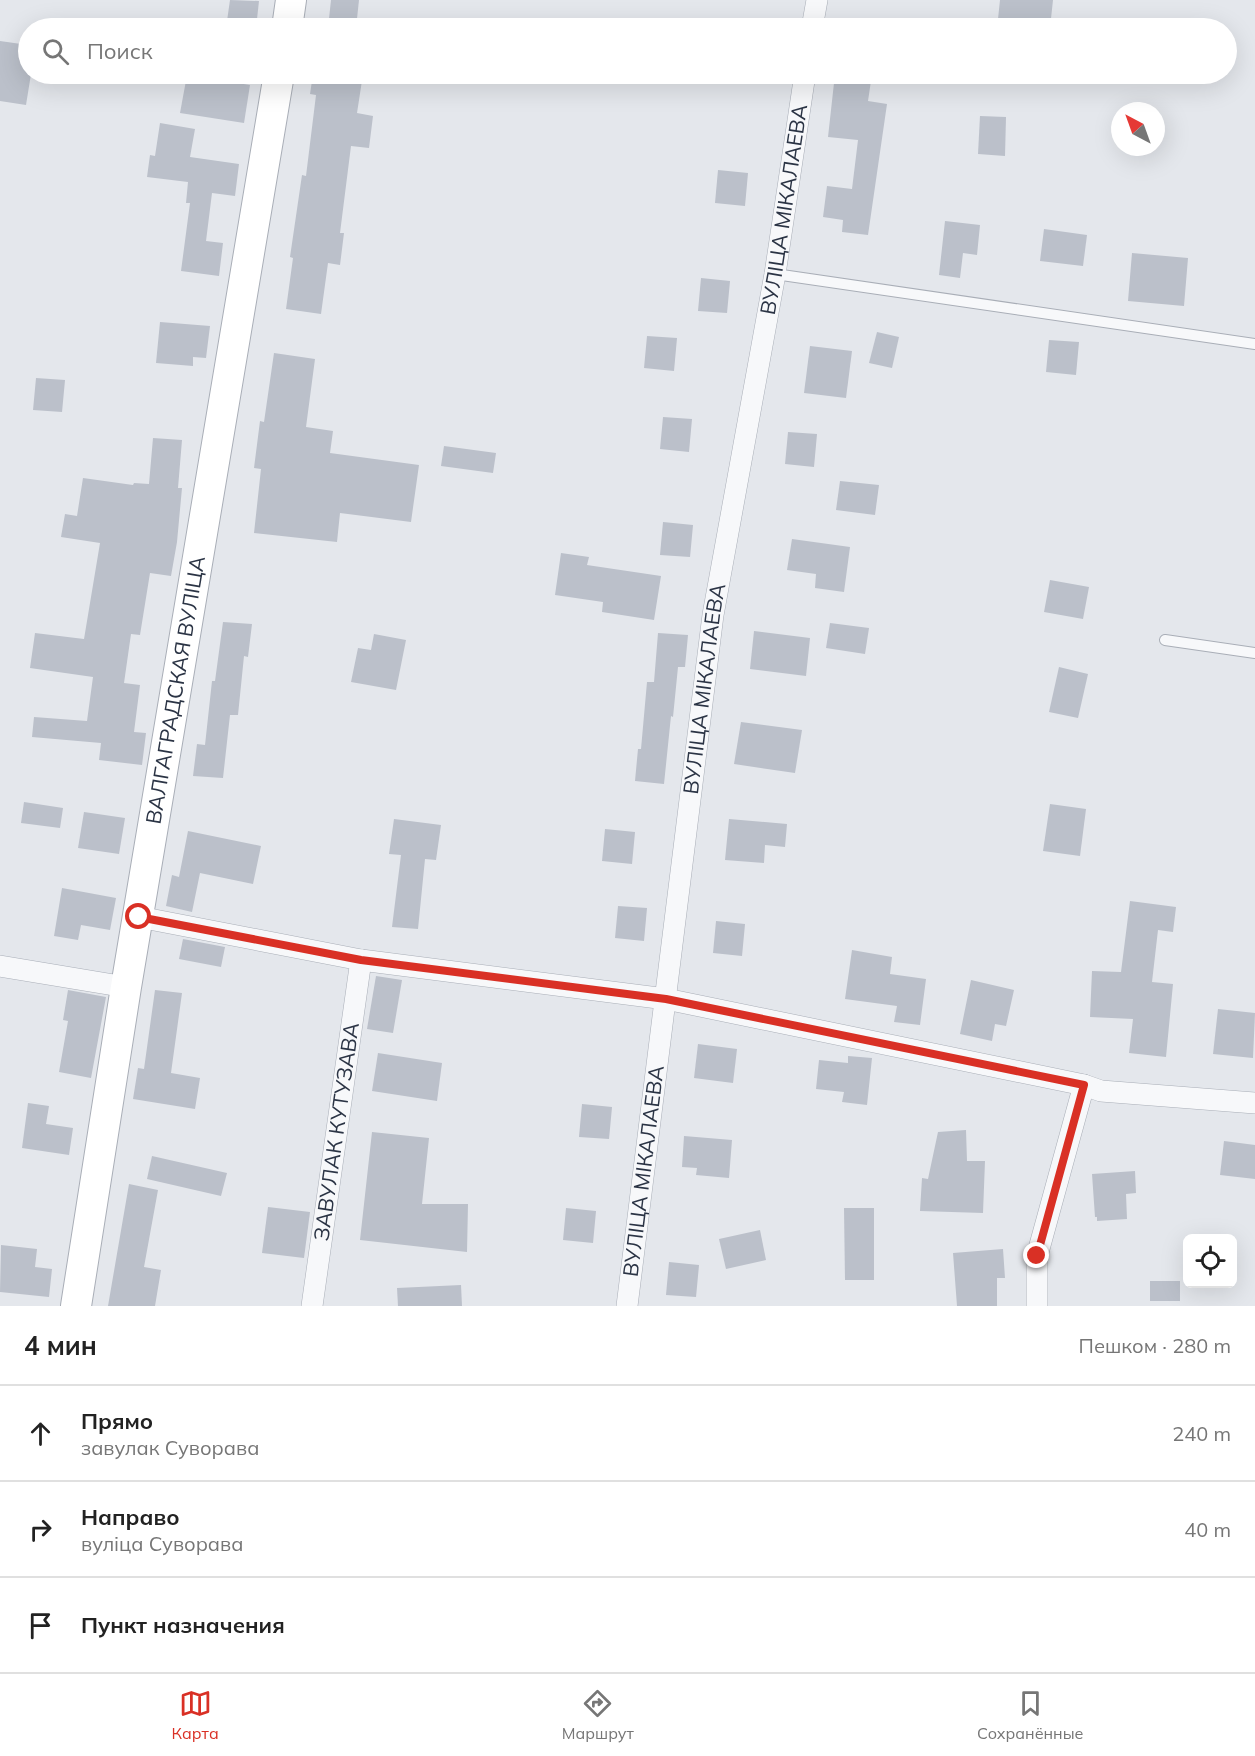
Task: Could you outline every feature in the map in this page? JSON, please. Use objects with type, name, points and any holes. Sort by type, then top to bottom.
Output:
[{"type":"street","points":[[288,18],[291,0]]},
{"type":"street","points":[[814,18],[817,0]]},
{"type":"street","name":"ВАЛГАГРАДСКАЯ ВУЛІЦА","points":[[76,1306],[126,987],[277,84]]},
{"type":"street","name":"ВУЛІЦА МІКАЛАЕВА","points":[[627,1306],[713,615],[775,274],[804,84]]},
{"type":"street","points":[[139,917],[361,960],[666,999],[1084,1085],[1101,1091],[1255,1103]]},
{"type":"street","name":"ЗАВУЛАК КУТУЗАВА","points":[[312,1306],[361,960]]},
{"type":"street","points":[[0,966],[126,987]]},
{"type":"street","points":[[1037,1306],[1037,1256],[1084,1085]]},
{"type":"lane","points":[[775,274],[1255,344]]},
{"type":"lane","points":[[1165,640],[1255,653]]},
{"type":"building","points":[[230,0],[259,1],[257,18],[227,18]]},
{"type":"building","points":[[331,0],[359,0],[357,18],[329,18]]},
{"type":"building","points":[[1000,0],[1053,0],[1051,18],[998,18]]},
{"type":"building","points":[[0,41],[18,44],[18,84],[29,84],[26,105],[0,101]]},
{"type":"building","points":[[185,84],[250,85],[244,123],[180,113]]},
{"type":"building","points":[[312,84],[361,84],[357,113],[373,116],[369,148],[351,146],[340,233],[344,233],[340,265],[328,263],[321,314],[286,309],[293,258],[290,257],[302,175],[306,176],[316,95],[310,94]]},
{"type":"building","points":[[834,84],[871,84],[868,101],[887,104],[868,235],[842,232],[843,220],[823,217],[827,186],[852,189],[858,140],[828,137]]},
{"type":"building","points":[[980,116],[1006,117],[1005,156],[978,154]]},
{"type":"building","points":[[160,123],[195,129],[190,157],[239,164],[235,196],[212,193],[206,241],[223,243],[219,276],[181,271],[190,203],[186,203],[188,182],[147,177],[150,155],[155,156]]},
{"type":"building","points":[[718,170],[748,173],[745,206],[715,203]]},
{"type":"building","points":[[945,221],[980,225],[977,255],[963,253],[960,278],[939,275]]},
{"type":"building","points":[[1044,229],[1087,235],[1083,266],[1040,261]]},
{"type":"building","points":[[1132,253],[1188,258],[1184,306],[1128,301]]},
{"type":"building","points":[[701,278],[730,281],[727,313],[698,311]]},
{"type":"building","points":[[160,322],[210,326],[206,358],[193,357],[193,366],[156,363]]},
{"type":"building","points":[[877,332],[899,337],[892,368],[869,363]]},
{"type":"building","points":[[647,336],[677,338],[674,371],[644,368]]},
{"type":"building","points":[[1049,340],[1079,342],[1076,375],[1046,372]]},
{"type":"building","points":[[810,346],[852,351],[846,398],[804,393]]},
{"type":"building","points":[[274,353],[315,359],[306,427],[333,431],[330,453],[419,465],[411,522],[340,513],[337,542],[254,533],[261,469],[254,468],[260,421],[264,422]]},
{"type":"building","points":[[36,378],[65,380],[62,412],[33,410]]},
{"type":"building","points":[[663,417],[692,419],[689,452],[660,449]]},
{"type":"building","points":[[788,432],[817,434],[814,467],[785,464]]},
{"type":"building","points":[[153,438],[182,440],[178,488],[182,488],[171,576],[150,573],[140,635],[131,634],[124,683],[140,685],[134,732],[146,733],[142,765],[99,760],[101,743],[32,737],[34,717],[87,721],[93,677],[30,668],[35,633],[84,639],[100,543],[61,537],[65,514],[77,516],[83,478],[133,485],[134,483],[149,484]]},
{"type":"building","points":[[444,446],[496,453],[493,473],[441,466]]},
{"type":"building","points":[[840,481],[879,485],[875,515],[836,510]]},
{"type":"building","points":[[663,522],[693,525],[690,557],[660,555]]},
{"type":"building","points":[[792,539],[850,547],[844,592],[815,588],[816,574],[787,570]]},
{"type":"building","points":[[561,553],[589,557],[587,565],[661,576],[654,620],[602,612],[603,602],[555,595]]},
{"type":"building","points":[[1050,580],[1089,587],[1083,619],[1044,612]]},
{"type":"building","points":[[223,622],[252,624],[248,657],[244,656],[238,715],[230,715],[223,778],[193,776],[197,744],[205,745],[212,681],[215,681]]},
{"type":"building","points":[[830,623],[869,628],[865,654],[826,648]]},
{"type":"building","points":[[754,631],[810,638],[806,676],[750,669]]},
{"type":"building","points":[[658,633],[688,635],[685,667],[678,667],[664,784],[635,781],[638,749],[641,749],[647,682],[654,682]]},
{"type":"building","points":[[374,634],[406,640],[396,690],[351,682],[358,648],[371,650]]},
{"type":"building","points":[[1059,667],[1088,674],[1078,718],[1049,712]]},
{"type":"building","points":[[741,722],[802,730],[795,773],[734,764]]},
{"type":"building","points":[[24,802],[63,808],[60,828],[21,823]]},
{"type":"building","points":[[1050,804],[1086,809],[1080,856],[1043,851]]},
{"type":"building","points":[[84,812],[125,818],[119,854],[78,848]]},
{"type":"building","points":[[394,819],[441,825],[436,860],[425,859],[418,929],[392,927],[401,855],[389,854]]},
{"type":"building","points":[[729,819],[787,824],[785,847],[765,845],[764,863],[725,860]]},
{"type":"building","points":[[605,829],[635,832],[632,864],[602,861]]},
{"type":"building","points":[[188,831],[261,846],[253,884],[200,873],[192,912],[166,906],[172,875],[179,877]]},
{"type":"building","points":[[62,888],[116,898],[110,930],[81,925],[78,940],[54,936]]},
{"type":"building","points":[[1130,901],[1176,907],[1173,932],[1158,930],[1152,982],[1173,984],[1166,1057],[1129,1053],[1133,1019],[1090,1017],[1092,971],[1121,972]]},
{"type":"building","points":[[618,906],[647,908],[644,941],[615,938]]},
{"type":"building","points":[[716,921],[745,924],[742,956],[713,953]]},
{"type":"building","points":[[183,939],[225,947],[221,967],[179,959]]},
{"type":"building","points":[[852,950],[892,957],[890,974],[926,979],[920,1025],[894,1022],[897,1006],[845,999]]},
{"type":"building","points":[[376,976],[402,980],[393,1033],[367,1029]]},
{"type":"building","points":[[971,980],[1014,990],[1006,1026],[995,1024],[992,1041],[960,1034]]},
{"type":"building","points":[[68,990],[106,997],[91,1078],[59,1072],[68,1021],[63,1020]]},
{"type":"building","points":[[155,990],[182,993],[171,1073],[200,1078],[195,1109],[133,1099],[138,1068],[144,1069]]},
{"type":"building","points":[[1218,1009],[1255,1013],[1253,1058],[1213,1054]]},
{"type":"building","points":[[698,1044],[737,1049],[733,1083],[694,1078]]},
{"type":"building","points":[[378,1053],[442,1063],[437,1101],[372,1091]]},
{"type":"building","points":[[848,1056],[872,1058],[867,1105],[842,1102],[844,1092],[816,1089],[819,1060],[848,1063]]},
{"type":"building","points":[[28,1103],[49,1106],[46,1124],[73,1128],[69,1155],[22,1148]]},
{"type":"building","points":[[582,1104],[612,1107],[609,1139],[579,1137]]},
{"type":"building","points":[[966,1130],[967,1161],[985,1161],[983,1213],[920,1211],[922,1178],[928,1179],[938,1132]]},
{"type":"building","points":[[372,1132],[429,1138],[422,1204],[468,1204],[467,1252],[360,1240]]},
{"type":"building","points":[[684,1136],[732,1140],[729,1178],[696,1175],[697,1168],[682,1167]]},
{"type":"building","points":[[1224,1141],[1255,1145],[1255,1179],[1220,1175]]},
{"type":"building","points":[[152,1156],[227,1173],[221,1196],[147,1179]]},
{"type":"building","points":[[1135,1171],[1136,1193],[1126,1194],[1127,1219],[1097,1221],[1092,1174]]},
{"type":"building","points":[[129,1184],[158,1190],[144,1267],[161,1270],[155,1306],[108,1306]]},
{"type":"building","points":[[268,1207],[310,1212],[304,1258],[262,1253]]},
{"type":"building","points":[[566,1208],[596,1211],[593,1243],[563,1240]]},
{"type":"building","points":[[844,1208],[874,1208],[874,1280],[845,1280]]},
{"type":"building","points":[[760,1230],[766,1260],[726,1269],[719,1239]]},
{"type":"building","points":[[1,1245],[37,1249],[35,1267],[52,1269],[49,1297],[0,1292]]},
{"type":"building","points":[[1003,1249],[1005,1278],[997,1278],[997,1306],[957,1306],[953,1253]]},
{"type":"building","points":[[669,1262],[699,1265],[696,1297],[666,1295]]},
{"type":"building","points":[[1150,1281],[1180,1281],[1180,1301],[1150,1301]]},
{"type":"building","points":[[461,1285],[462,1306],[398,1306],[397,1288]]},
{"type":"route","points":[[139,917],[361,960],[666,999],[1084,1085],[1037,1256]]}]
